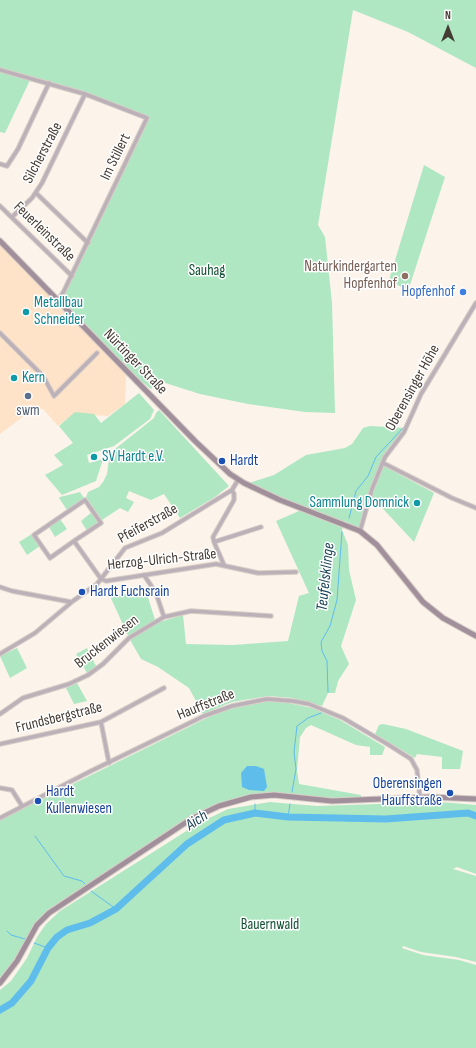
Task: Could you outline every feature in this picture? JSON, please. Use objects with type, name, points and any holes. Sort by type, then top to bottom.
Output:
[{"type":"main road","name":"Nürtinger Straße","points":[[0,241],[219,465],[238,480],[280,500],[360,531],[377,545],[423,602],[454,625],[476,636]]},
{"type":"main road","points":[[0,983],[17,961],[38,925],[49,913],[206,811],[231,802],[262,796],[332,800],[420,798],[476,799]]},
{"type":"street","name":"Im Stillert","points":[[0,70],[85,94],[147,118],[72,276],[58,300]]},
{"type":"street","points":[[0,164],[7,166],[18,149],[49,83]]},
{"type":"street","name":"Silcherstraße","points":[[12,217],[36,193],[54,164],[85,94]]},
{"type":"street","points":[[36,193],[88,243]]},
{"type":"street","name":"Feuerleinstraße","points":[[0,206],[72,276]]},
{"type":"street","name":"Oberensinger Höhe","points":[[360,531],[372,489],[382,463],[389,451],[404,432],[421,394],[476,303]]},
{"type":"street","points":[[0,333],[44,376],[54,396],[97,353]]},
{"type":"street","points":[[382,463],[452,498],[476,508]]},
{"type":"street","name":"Pfeiferstraße","points":[[0,654],[35,634],[71,602],[102,579],[125,548],[162,533],[232,490],[238,480]]},
{"type":"street","points":[[224,565],[214,542],[215,532],[234,500],[232,490]]},
{"type":"street","points":[[85,500],[101,523],[74,541],[50,558],[34,535],[85,500]]},
{"type":"street","points":[[214,542],[261,527]]},
{"type":"street","points":[[74,541],[102,579]]},
{"type":"street","name":"Herzog-Ulrich-Straße","points":[[102,579],[106,581],[224,565],[258,573],[296,572]]},
{"type":"street","points":[[144,575],[156,593],[164,617]]},
{"type":"street","points":[[1,589],[71,602]]},
{"type":"street","name":"Bruckenwiesen","points":[[0,714],[23,698],[69,684],[88,675],[103,664],[129,638],[164,617],[190,611],[271,616]]},
{"type":"street","name":"Frundsbergstraße","points":[[0,744],[101,722],[164,688]]},
{"type":"street","name":"Hauffstraße","points":[[0,818],[204,716],[232,706],[267,699],[293,700],[309,704],[343,718],[411,759],[417,770],[420,798]]},
{"type":"street","points":[[101,722],[109,763]]},
{"type":"street","points":[[0,788],[12,790],[22,806]]},
{"type":"shaded area","points":[[0,241],[125,368],[125,404],[108,416],[74,414],[58,426],[43,409],[32,410],[0,434]]},
{"type":"green space","name":"Sauhag","points":[[0,0],[476,0],[476,68],[408,32],[353,10],[318,225],[325,237],[332,303],[335,413],[305,412],[248,404],[200,394],[159,381],[151,389],[125,368],[58,300],[147,119],[101,100],[0,70]]},
{"type":"green space","points":[[0,71],[30,80],[5,133],[0,132]]},
{"type":"green space","points":[[424,165],[445,177],[408,291],[389,280]]},
{"type":"green space","points":[[139,393],[154,410],[150,419],[114,446],[87,455],[89,463],[103,459],[96,481],[62,495],[45,475],[63,465],[54,455],[73,443],[59,426],[75,412],[94,414],[101,423]]},
{"type":"green space","points":[[159,410],[229,486],[215,497],[180,518],[164,494],[151,500],[129,491],[126,498],[134,502],[128,512],[120,508],[102,520],[86,497],[88,492],[99,487],[103,482],[107,474],[110,453],[154,418]]},
{"type":"green space","points":[[370,426],[406,428],[382,463],[359,528],[344,521],[342,530],[348,545],[349,570],[356,600],[341,646],[349,664],[338,681],[335,693],[328,693],[322,706],[293,698],[268,696],[232,702],[203,714],[189,688],[158,667],[141,659],[129,638],[110,596],[146,591],[156,623],[183,615],[186,644],[233,645],[288,641],[299,596],[309,593],[276,521],[306,508],[249,483],[274,475],[306,455],[345,448],[352,444],[363,428]]},
{"type":"green space","points":[[384,466],[434,493],[414,542],[371,496]]},
{"type":"green space","points":[[80,492],[84,498],[67,510],[59,498]]},
{"type":"green space","points":[[92,512],[97,519],[97,523],[87,531],[81,521]]},
{"type":"green space","points":[[60,519],[67,529],[55,537],[49,527]]},
{"type":"green space","points":[[32,534],[40,546],[27,555],[19,542]]},
{"type":"green space","points":[[17,648],[27,668],[10,678],[0,656]]},
{"type":"green space","points":[[87,648],[96,666],[87,673],[76,654]]},
{"type":"green space","points":[[77,683],[87,701],[74,704],[66,688]]},
{"type":"green space","points":[[265,702],[284,702],[312,708],[340,720],[385,747],[382,755],[370,755],[370,747],[356,745],[311,725],[306,728],[300,737],[297,770],[299,784],[361,795],[361,798],[326,799],[253,795],[232,799],[202,811],[52,907],[38,921],[16,960],[0,980],[0,820],[209,717],[233,708]]},
{"type":"green space","points":[[383,724],[406,729],[463,751],[460,769],[442,769],[442,757],[417,754],[415,758],[375,734],[379,725]]},
{"type":"green space","name":"Bauernwald","points":[[270,802],[317,806],[440,802],[476,805],[476,874],[457,867],[453,869],[476,876],[476,962],[456,957],[421,952],[403,946],[402,948],[423,955],[459,960],[476,965],[476,1048],[0,1048],[0,990],[11,981],[27,958],[37,937],[46,924],[60,911],[199,823],[228,809]]},
{"type":"water","points":[[247,766],[256,766],[264,769],[267,787],[264,791],[249,790],[242,787],[241,773]]},
{"type":"waterway","name":"Teufelsklinge","points":[[349,518],[356,491],[368,476],[376,457],[404,427]]},
{"type":"waterway","name":"Teufelsklinge","points":[[328,692],[327,661],[322,651],[321,642],[330,626],[337,600],[342,532]]},
{"type":"waterway","name":"Teufelsklinge","points":[[292,792],[296,769],[294,752],[297,726],[308,718],[321,713]]},
{"type":"waterway","points":[[255,804],[255,813]]},
{"type":"waterway","name":"Teufelsklinge","points":[[288,817],[290,804]]},
{"type":"waterway","name":"Aich","points":[[0,1010],[12,1003],[31,981],[48,948],[57,937],[67,930],[90,923],[116,909],[187,844],[224,820],[255,813],[288,817],[386,819],[468,813],[476,816]]},
{"type":"waterway","points":[[35,836],[64,876],[82,881],[85,884]]},
{"type":"waterway","points":[[91,891],[116,909]]},
{"type":"waterway","points":[[7,931],[11,935],[25,939]]},
{"type":"waterway","points":[[34,943],[48,948]]},
{"type":"place","name":"Naturkindergarten Hopfenhof","points":[[405,276]]},
{"type":"place","name":"Hopfenhof","points":[[463,292]]},
{"type":"place","name":"Metallbau Schneider","points":[[26,312]]},
{"type":"place","name":"Kern","points":[[14,378]]},
{"type":"place","name":"swm","points":[[28,396]]},
{"type":"place","name":"SV Hardt e.V.","points":[[94,457]]},
{"type":"place","name":"Hardt","points":[[222,461]]},
{"type":"place","name":"Sammlung Domnick","points":[[417,503]]},
{"type":"place","name":"Hardt Fuchsrain","points":[[82,592]]},
{"type":"place","name":"Oberensingen Hauffstraße","points":[[450,793]]},
{"type":"place","name":"Hardt Kullenwiesen","points":[[38,801]]}]
